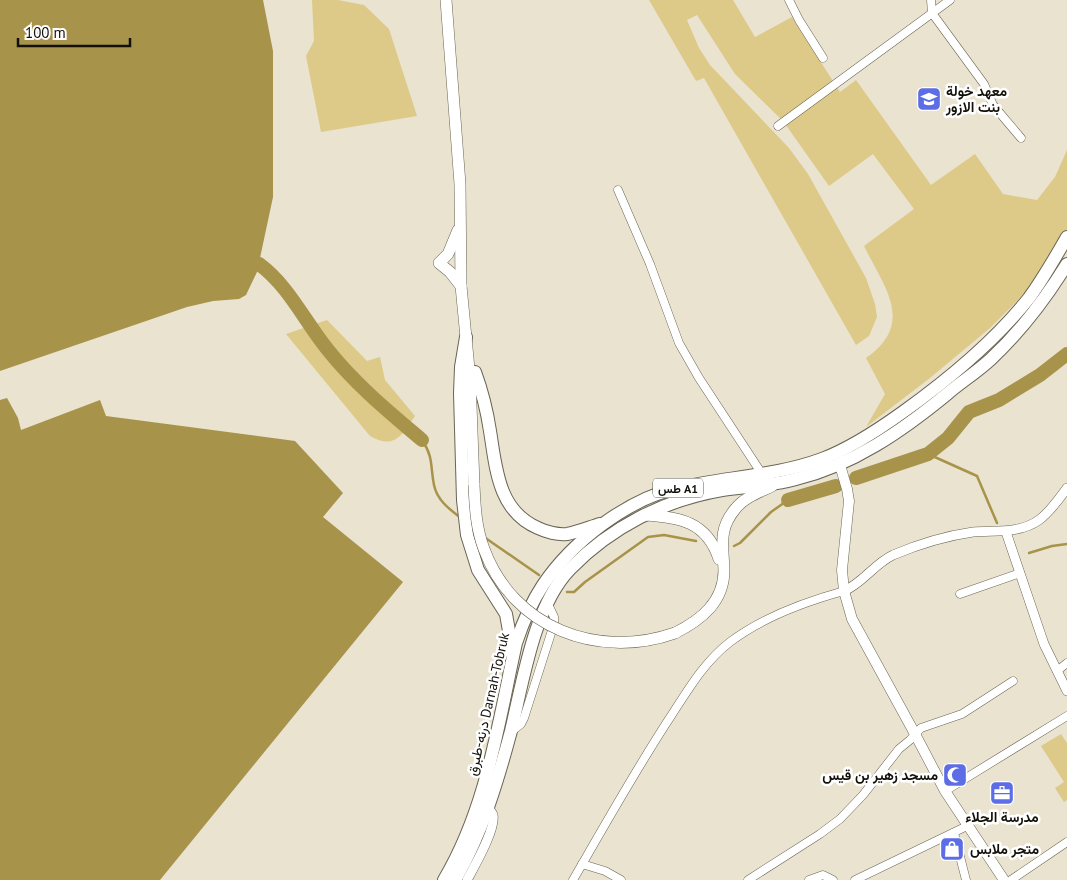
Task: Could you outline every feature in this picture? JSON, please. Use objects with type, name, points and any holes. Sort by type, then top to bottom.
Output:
[{"type":"highway","name":"درنه-طبرق Darnah-Tobruk","points":[[444,880],[466,836],[482,794],[497,737],[516,642],[521,626],[543,585],[567,555],[607,521],[627,508],[676,488],[805,465],[833,455],[872,433],[915,404],[953,373],[1008,322],[1037,286],[1067,237]]},
{"type":"highway","name":"درنه-طبرق Darnah-Tobruk","points":[[455,880],[472,848],[488,809],[536,631],[547,602],[568,571],[601,542],[643,515],[666,504],[700,494],[797,479],[840,465],[873,447],[907,425],[991,359],[1047,296],[1067,264]]},
{"type":"highway","points":[[466,337],[461,366],[460,392],[463,500],[467,535],[478,570],[506,614],[509,631],[510,671]]},
{"type":"highway","points":[[475,372],[482,392],[500,485],[507,501],[516,514],[536,528],[559,534],[574,532],[607,521]]},
{"type":"main road","points":[[446,0],[460,184],[461,286],[470,379],[477,485],[483,525],[494,559],[514,589],[540,613],[574,630],[611,638],[636,637],[674,630],[703,616],[718,596],[724,575],[722,540],[727,522],[736,507],[751,496],[778,483]]},
{"type":"main road","points":[[451,0],[465,184],[468,286],[475,372],[477,485]]},
{"type":"main road","points":[[460,226],[448,254],[439,263],[450,272],[461,286]]},
{"type":"main road","points":[[840,465],[849,501],[843,560],[843,586],[848,610],[945,792],[1004,880]]},
{"type":"main road","points":[[643,515],[672,517],[690,523],[712,542],[718,558],[719,579],[712,598],[695,616],[674,630]]},
{"type":"street","points":[[789,0],[798,20],[823,58]]},
{"type":"street","points":[[931,0],[932,13],[984,84],[993,105],[1021,138]]},
{"type":"street","points":[[778,126],[950,0]]},
{"type":"street","points":[[618,190],[650,264],[679,344],[762,474]]},
{"type":"street","points":[[573,880],[654,742],[689,688],[713,657],[738,636],[776,615],[860,580],[884,560],[922,544],[940,538],[974,532],[1006,532],[1016,530],[1039,520],[1067,488]]},
{"type":"street","points":[[1006,532],[1044,644],[1067,691]]},
{"type":"street","points":[[960,594],[1020,573]]},
{"type":"street","points":[[1057,671],[1067,662]]},
{"type":"street","points":[[748,880],[840,819],[899,749],[925,725],[966,711],[1012,681]]},
{"type":"street","points":[[945,792],[1067,716]]},
{"type":"street","points":[[467,880],[490,831],[494,817],[488,809]]},
{"type":"street","points":[[855,880],[967,826]]},
{"type":"street","points":[[954,833],[966,880]]},
{"type":"street","points":[[1011,880],[1067,842]]},
{"type":"street","points":[[582,864],[612,874],[621,880]]},
{"type":"street","points":[[809,880],[823,875],[833,880]]},
{"type":"shaded area","points":[[0,0],[263,0],[273,51],[273,197],[257,272],[246,295],[239,299],[213,301],[187,307],[0,371]]},
{"type":"shaded area","points":[[312,0],[338,0],[364,5],[389,29],[417,116],[321,132],[306,56],[314,41]]},
{"type":"shaded area","points":[[649,0],[733,0],[755,37],[792,17],[840,92],[856,80],[931,185],[975,154],[1003,194],[1037,200],[1055,177],[1067,150],[1067,229],[1053,256],[1039,277],[990,328],[930,378],[866,427],[885,394],[866,358],[881,345],[890,332],[893,318],[887,290],[864,246],[914,209],[873,154],[829,186],[783,121],[735,74],[697,15],[687,20],[699,48],[710,65],[789,148],[808,174],[866,278],[875,304],[877,317],[869,336],[856,345],[704,78],[696,81]]},
{"type":"shaded area","points":[[327,320],[367,361],[380,357],[385,380],[415,416],[402,434],[392,441],[379,440],[370,436],[286,334]]},
{"type":"shaded area","points":[[7,398],[18,418],[21,430],[100,400],[106,416],[295,441],[343,493],[323,517],[403,582],[160,880],[0,880],[0,400]]},
{"type":"shaded area","points":[[1061,734],[1067,743],[1067,800],[1064,802],[1055,788],[1064,782],[1041,746]]},
{"type":"waterway","points":[[259,264],[288,293],[320,339],[349,374],[422,440]]},
{"type":"waterway","points":[[856,478],[928,454],[948,438],[969,412],[999,400],[1040,375],[1067,354]]},
{"type":"waterway","points":[[422,440],[430,457],[434,485],[438,495],[448,508],[461,518]]},
{"type":"waterway","points":[[928,454],[977,476],[997,523]]},
{"type":"waterway","points":[[788,500],[836,486]]},
{"type":"waterway","points":[[734,546],[740,543],[771,512],[788,500]]},
{"type":"waterway","points":[[567,592],[574,592],[648,537],[664,535],[696,541]]},
{"type":"waterway","points":[[484,537],[539,575]]},
{"type":"waterway","points":[[1029,553],[1052,546],[1067,544]]},
{"type":"place","name":"معهد خولة بنت الازور","points":[[929,99]]},
{"type":"place","name":"مسجد زهير بن قيس","points":[[955,775]]},
{"type":"place","name":"مدرسة الجلاء","points":[[1002,793]]},
{"type":"place","name":"متجر ملابس","points":[[952,849]]}]
